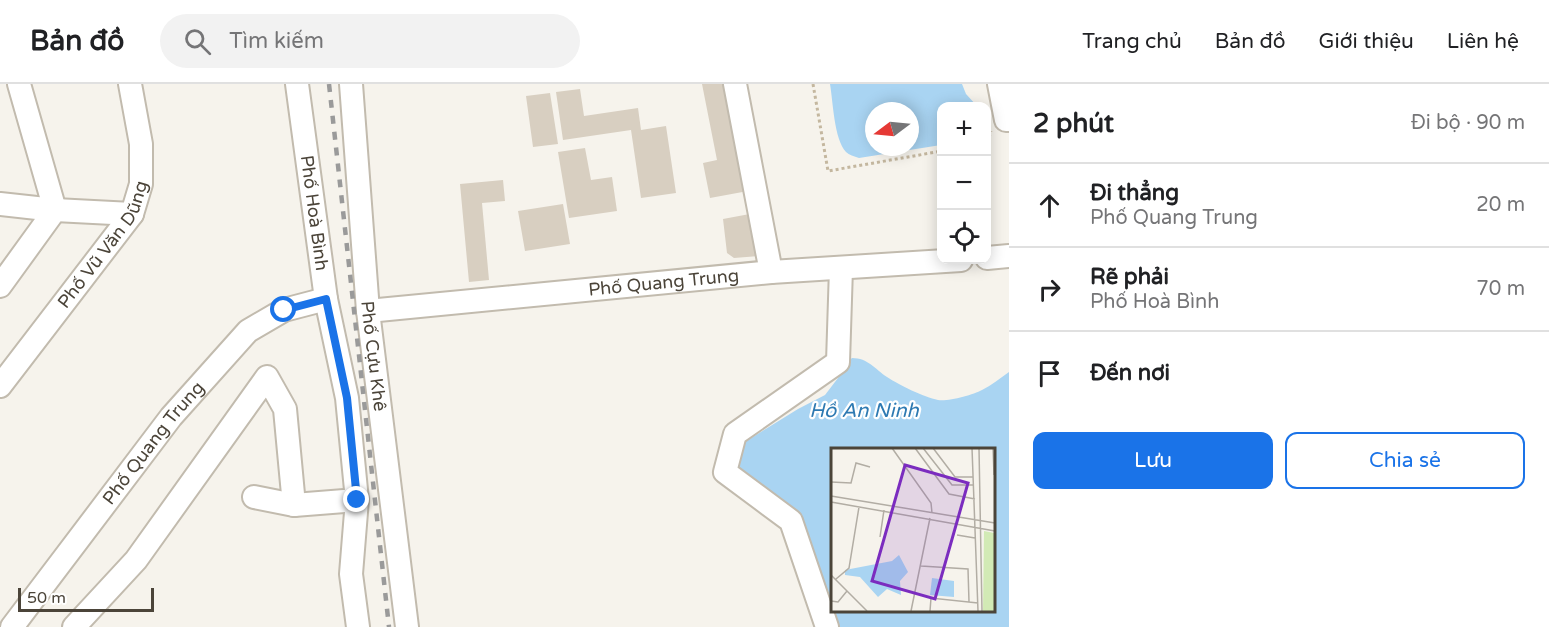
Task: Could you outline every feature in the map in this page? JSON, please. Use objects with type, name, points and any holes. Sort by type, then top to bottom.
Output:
[{"type":"street","points":[[19,84],[55,210]]},
{"type":"street","name":"Phố Vũ Văn Dũng","points":[[0,386],[132,214],[141,184],[141,144],[130,84]]},
{"type":"street","name":"Phố Hoà Bình","points":[[297,84],[326,299],[347,398],[357,500],[351,574],[358,627]]},
{"type":"street","name":"Phố Cựu Khê","points":[[351,84],[368,311],[407,627]]},
{"type":"street","points":[[735,84],[771,272]]},
{"type":"street","points":[[999,84],[1006,120],[1009,120]]},
{"type":"street","points":[[0,204],[55,210],[132,214]]},
{"type":"street","points":[[0,286],[55,210]]},
{"type":"street","points":[[991,258],[1009,256]]},
{"type":"street","name":"Phố Quang Trung","points":[[368,311],[771,272],[937,262]]},
{"type":"street","points":[[827,627],[791,521],[725,472],[735,434],[838,362],[841,268]]},
{"type":"street","name":"Phố Quang Trung","points":[[12,627],[171,417],[248,331],[284,310],[326,299]]},
{"type":"street","points":[[74,627],[136,560],[267,377],[285,409],[294,505]]},
{"type":"street","points":[[254,497],[294,505],[357,500]]},
{"type":"path","points":[[813,84],[828,171],[937,152]]},
{"type":"water","points":[[830,84],[962,84],[966,94],[973,102],[937,102],[937,146],[919,148],[919,102],[865,102],[865,156],[872,156],[859,158],[847,153],[836,129]]},
{"type":"water","name":"Hồ An Ninh","points":[[852,358],[858,358],[905,387],[942,400],[960,398],[978,392],[1009,372],[1009,627],[835,627],[829,614],[808,535],[798,517],[741,480],[735,460],[740,445],[825,395],[838,378],[842,367]]},
{"type":"building","points":[[702,84],[726,84],[748,191],[710,198],[703,163],[717,160]]},
{"type":"building","points":[[580,89],[584,116],[638,108],[641,130],[666,126],[676,193],[641,198],[631,130],[563,140],[556,92]]},
{"type":"building","points":[[550,93],[558,144],[533,147],[526,96]]},
{"type":"building","points":[[585,148],[591,180],[612,177],[617,211],[569,218],[558,152]]},
{"type":"building","points":[[503,180],[505,201],[482,203],[489,280],[469,282],[460,184]]},
{"type":"building","points":[[563,204],[570,244],[525,251],[518,211]]},
{"type":"building","points":[[755,213],[759,256],[734,258],[727,253],[723,219]]},
{"type":"railway","points":[[329,84],[389,627]]},
{"type":"route","points":[[284,310],[326,299],[347,398],[357,500]]}]
